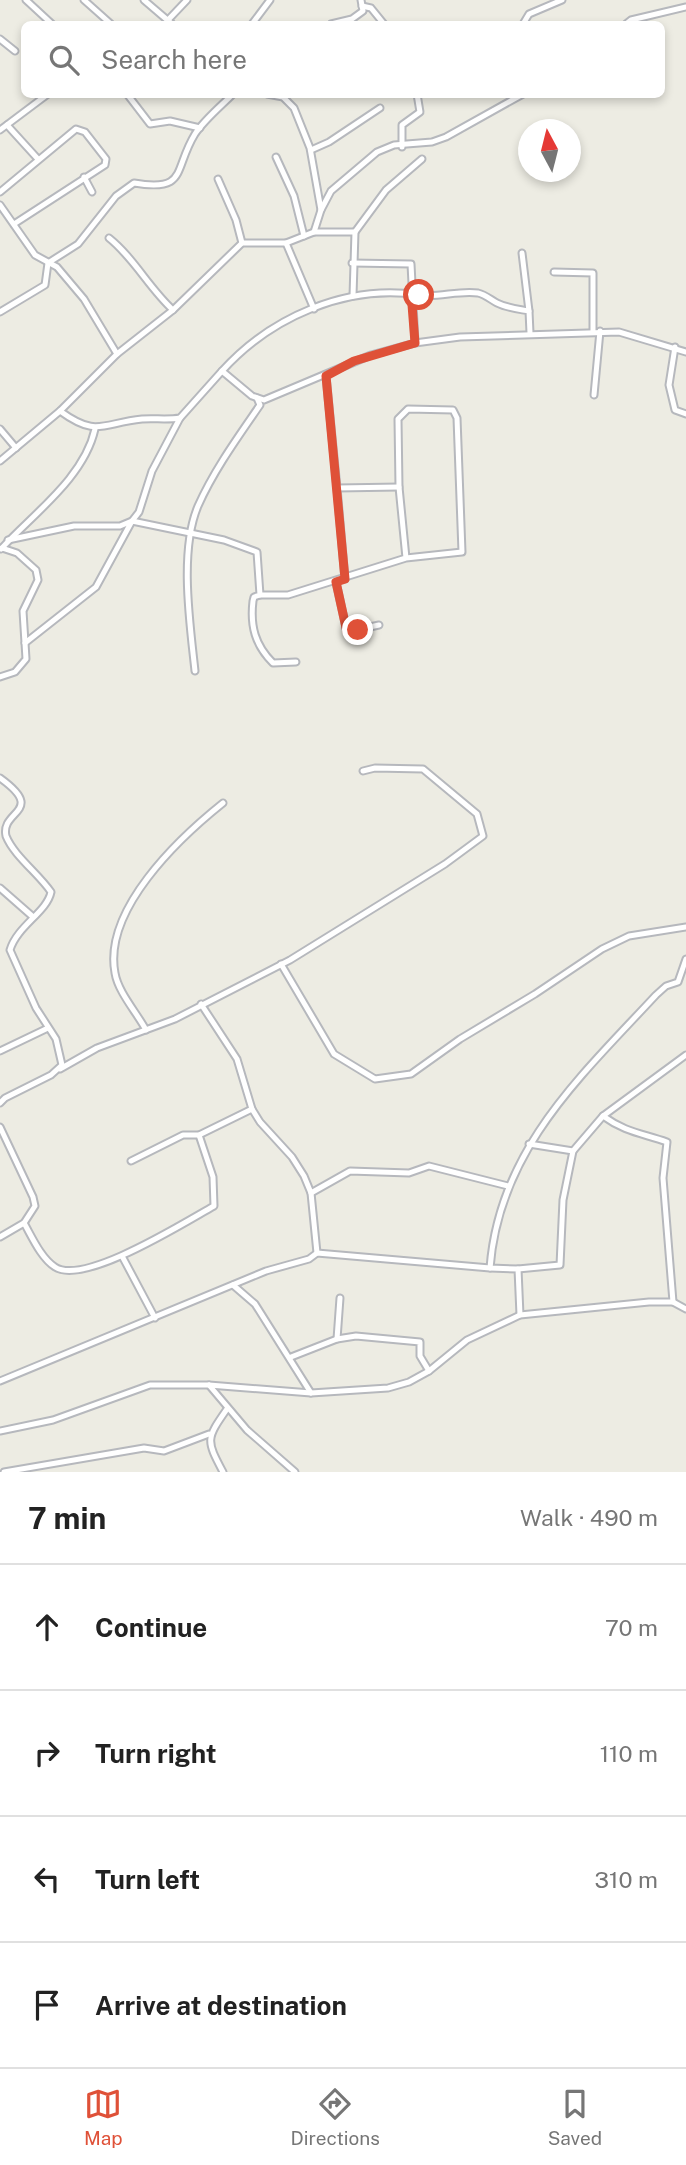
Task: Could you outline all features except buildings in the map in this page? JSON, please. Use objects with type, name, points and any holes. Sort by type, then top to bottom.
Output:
[{"type":"street","points":[[26,0],[49,21]]},
{"type":"street","points":[[84,0],[108,21]]},
{"type":"street","points":[[144,0],[169,21]]},
{"type":"street","points":[[171,21],[187,0]]},
{"type":"street","points":[[254,21],[270,0]]},
{"type":"street","points":[[525,21],[529,14],[562,0]]},
{"type":"street","points":[[344,21],[352,19],[363,10],[362,3]]},
{"type":"street","points":[[362,3],[371,8],[382,21]]},
{"type":"street","points":[[630,21],[686,7]]},
{"type":"street","points":[[0,39],[15,51]]},
{"type":"street","points":[[0,130],[43,98]]},
{"type":"street","points":[[130,98],[150,124],[170,121],[200,128]]},
{"type":"street","points":[[0,312],[45,285],[48,263],[78,244],[116,196],[134,183],[158,188],[172,180],[200,128],[229,98]]},
{"type":"street","points":[[286,98],[294,108],[311,150],[321,210]]},
{"type":"street","points":[[402,147],[402,125],[420,112],[418,98]]},
{"type":"street","points":[[314,232],[331,191],[368,158],[386,147],[402,147],[446,137],[516,98]]},
{"type":"street","points":[[311,150],[329,142],[380,108]]},
{"type":"street","points":[[7,125],[37,158]]},
{"type":"street","points":[[0,192],[37,158],[82,128],[106,162],[14,224]]},
{"type":"street","points":[[276,157],[294,196],[304,236]]},
{"type":"street","points":[[353,296],[355,232],[386,190],[422,159]]},
{"type":"street","points":[[84,177],[92,192]]},
{"type":"street","points":[[218,179],[236,220],[242,243]]},
{"type":"street","points":[[0,205],[34,255],[57,267],[84,299],[117,354]]},
{"type":"street","points":[[0,461],[60,411],[117,354],[173,310],[242,243],[286,243],[314,232],[355,232]]},
{"type":"street","points":[[109,238],[121,248],[156,294],[173,310]]},
{"type":"street","points":[[286,243],[314,309]]},
{"type":"street","points":[[522,253],[530,333]]},
{"type":"street","points":[[352,263],[411,264],[415,343]]},
{"type":"street","points":[[554,272],[593,273],[596,331],[594,395]]},
{"type":"street","points":[[25,643],[96,587],[139,512],[152,471],[180,418],[243,349],[267,330],[314,309],[353,296],[411,292],[419,295],[478,293],[505,306],[529,310]]},
{"type":"street","points":[[222,371],[257,398],[264,400],[326,376],[354,361],[415,343],[530,333],[619,331],[686,352]]},
{"type":"street","points":[[675,347],[669,387],[675,410],[686,414]]},
{"type":"street","points":[[326,376],[345,579]]},
{"type":"street","points":[[195,671],[187,595],[192,533],[198,507],[233,443],[260,405],[257,398]]},
{"type":"street","points":[[296,663],[274,663],[261,651],[255,637],[252,608],[254,597],[288,595],[406,558],[462,552],[457,418],[453,410],[416,408],[400,415],[399,487],[406,558]]},
{"type":"street","points":[[60,411],[77,424],[95,429],[141,419],[180,418]]},
{"type":"street","points":[[0,429],[16,448]]},
{"type":"street","points":[[0,677],[9,676],[20,667],[27,652],[23,611],[38,580],[36,570],[17,553],[1,548],[33,519],[76,467],[95,429]]},
{"type":"street","points":[[337,488],[399,487]]},
{"type":"street","points":[[8,540],[74,526],[120,526],[132,522],[192,533],[224,540],[257,552],[260,595]]},
{"type":"street","points":[[336,582],[347,632],[379,625]]},
{"type":"street","points":[[0,1103],[97,1048],[175,1019],[281,964],[445,864],[483,836],[477,814],[424,769],[375,768],[363,771]]},
{"type":"street","points":[[0,778],[17,790],[21,797],[20,806],[0,830]]},
{"type":"street","points":[[146,1030],[115,977],[112,948],[134,899],[154,869],[190,829],[223,803]]},
{"type":"street","points":[[6,825],[7,838],[51,892],[49,901],[32,916],[10,950],[36,1008],[62,1056],[60,1069]]},
{"type":"street","points":[[0,888],[32,916]]},
{"type":"street","points":[[281,964],[334,1054],[375,1079],[411,1074],[460,1038],[535,994],[602,949],[629,936],[686,927]]},
{"type":"street","points":[[678,982],[686,959]]},
{"type":"street","points":[[678,982],[686,987]]},
{"type":"street","points":[[490,1268],[500,1207],[529,1144],[590,1067],[656,995],[666,986],[678,982]]},
{"type":"street","points":[[201,1004],[237,1059],[253,1109],[292,1157],[311,1193],[317,1253]]},
{"type":"street","points":[[0,1051],[48,1028]]},
{"type":"street","points":[[0,1370],[2,1380],[233,1284],[309,1259],[317,1253],[490,1268],[517,1269],[560,1265],[563,1200],[573,1151],[603,1116],[686,1055]]},
{"type":"street","points":[[131,1161],[183,1135],[199,1135],[253,1109]]},
{"type":"street","points":[[603,1116],[624,1131],[639,1132],[667,1142],[663,1178],[673,1302]]},
{"type":"street","points":[[0,1126],[33,1197],[31,1215],[24,1223],[0,1237]]},
{"type":"street","points":[[24,1223],[48,1261],[62,1270],[80,1270],[121,1256],[214,1206],[212,1177],[199,1135]]},
{"type":"street","points":[[529,1144],[573,1151]]},
{"type":"street","points":[[311,1193],[350,1171],[409,1173],[429,1166],[508,1186]]},
{"type":"street","points":[[121,1256],[155,1318]]},
{"type":"street","points":[[517,1269],[520,1315]]},
{"type":"street","points":[[233,1284],[255,1304],[291,1357],[311,1393]]},
{"type":"street","points":[[337,1339],[340,1298]]},
{"type":"street","points":[[0,1431],[52,1420],[149,1385],[209,1385],[311,1393],[387,1388],[409,1382],[429,1371],[467,1340],[520,1315],[673,1302],[686,1309]]},
{"type":"street","points":[[291,1357],[337,1339],[356,1336],[420,1342],[420,1356],[429,1371]]},
{"type":"street","points":[[209,1385],[227,1409],[295,1472]]},
{"type":"street","points":[[4,1472],[144,1448],[164,1451],[209,1434],[227,1409]]},
{"type":"street","points":[[209,1434],[209,1442],[223,1472]]},
{"type":"route","points":[[358,630],[347,632],[336,582],[345,579],[326,376],[354,361],[415,343],[411,292],[419,295]]}]
